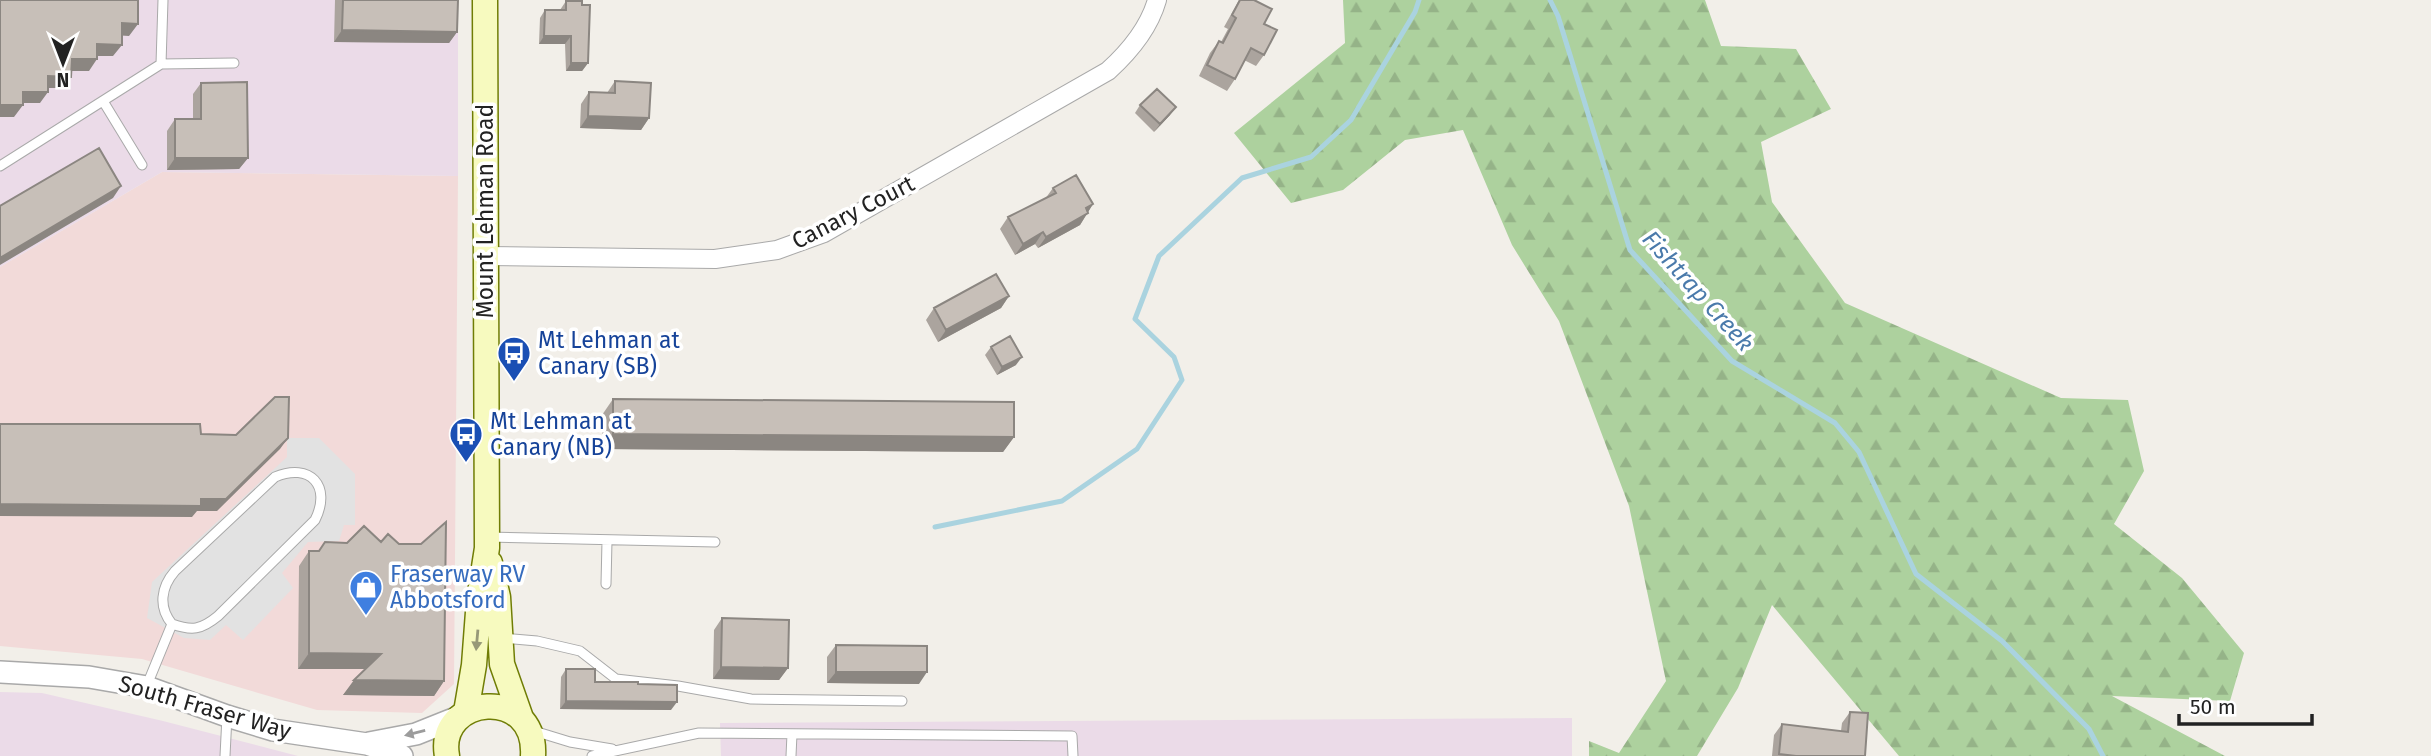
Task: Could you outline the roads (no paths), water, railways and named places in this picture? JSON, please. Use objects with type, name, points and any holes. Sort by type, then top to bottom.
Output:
[{"type":"main road","name":"Mount Lehman Road","points":[[447,756],[448,735],[455,722],[464,714],[474,665],[486,543],[485,0]]},
{"type":"main road","name":"Mount Lehman Road","points":[[486,543],[498,597],[504,671],[534,745],[533,756]]},
{"type":"main road","points":[[464,714],[480,706],[495,706],[509,710],[526,724]]},
{"type":"street","name":"Canary Court","points":[[484,256],[715,259],[777,250],[824,233],[1108,71],[1132,47],[1157,0]]},
{"type":"street","name":"South Fraser Way","points":[[0,672],[89,677],[147,687],[273,730],[367,744],[402,756]]},
{"type":"street","name":"South Fraser Way","points":[[367,744],[416,734],[464,714]]},
{"type":"lane","points":[[161,64],[163,0]]},
{"type":"lane","points":[[0,166],[161,64],[234,63]]},
{"type":"lane","points":[[103,101],[142,165]]},
{"type":"lane","points":[[295,471],[308,476],[320,486],[323,498],[315,520],[218,616],[202,628],[172,624],[163,609],[168,579],[269,482],[295,471]]},
{"type":"lane","points":[[606,584],[607,541]]},
{"type":"lane","points":[[486,543],[715,542]]},
{"type":"lane","points":[[147,687],[172,624]]},
{"type":"lane","points":[[500,638],[537,641],[580,652],[616,678],[751,699],[902,701]]},
{"type":"lane","points":[[225,756],[228,716]]},
{"type":"lane","points":[[526,724],[570,742],[617,750]]},
{"type":"lane","points":[[592,756],[699,733],[1072,736],[1073,756]]},
{"type":"lane","points":[[792,734],[792,756]]},
{"type":"waterway","points":[[935,527],[1062,501],[1137,449],[1182,380],[1174,357],[1135,319],[1159,256],[1242,178],[1311,157],[1351,120],[1415,12],[1419,0]]},
{"type":"waterway","name":"Fishtrap Creek","points":[[1550,0],[1558,16],[1630,250],[1732,361],[1835,423],[1859,452],[1916,574],[2002,641],[2089,729],[2103,756]]},
{"type":"place","name":"Mt Lehman at Canary (SB)","points":[[514,383]]},
{"type":"place","name":"Mt Lehman at Canary (NB)","points":[[466,464]]},
{"type":"place","name":"Fraserway RV Abbotsford","points":[[366,617]]}]
